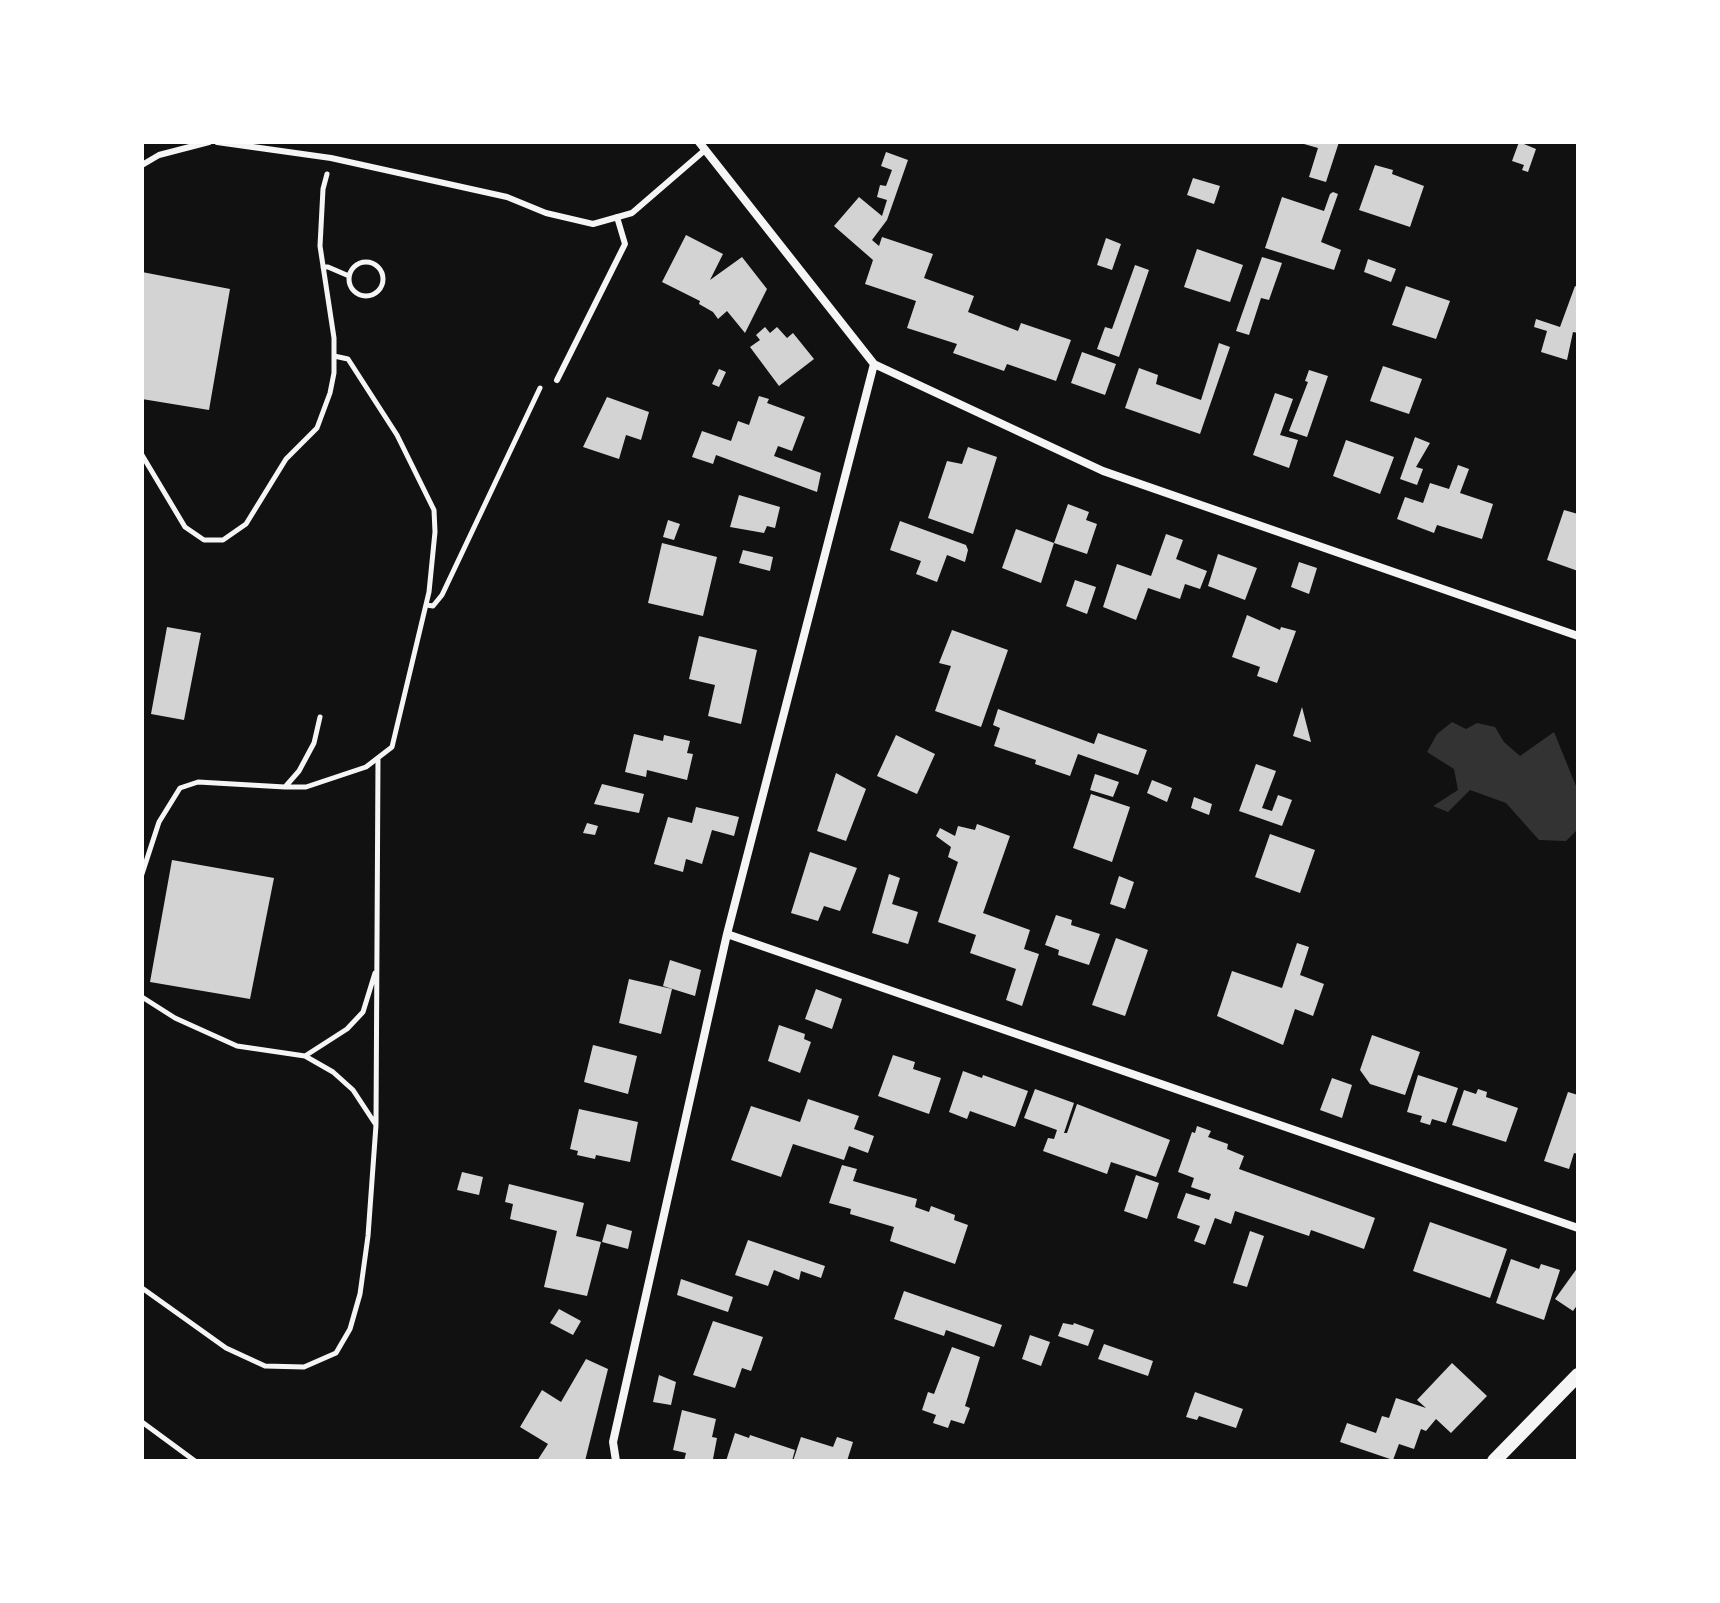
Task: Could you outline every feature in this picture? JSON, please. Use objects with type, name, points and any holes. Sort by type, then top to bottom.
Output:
[{"type":"street","points":[[699,142],[874,364],[1103,471],[1578,636]]},
{"type":"street","points":[[616,1461],[613,1442],[727,934],[874,364]]},
{"type":"street","points":[[727,934],[1578,1228]]},
{"type":"street","points":[[1494,1461],[1578,1375]]},
{"type":"lane","points":[[142,165],[159,155],[209,142]]},
{"type":"lane","points":[[217,142],[331,158],[507,197],[546,213],[593,224],[632,213],[705,150]]},
{"type":"lane","points":[[557,378],[625,244],[617,217]]},
{"type":"path","points":[[142,455],[185,527],[204,540],[223,540],[246,524],[286,459],[317,428],[330,393],[334,356],[320,246],[323,189],[331,158]]},
{"type":"path","points":[[369,262],[382,273],[383,282],[371,295],[363,295],[355,292],[349,276],[360,263],[369,262]]},
{"type":"path","points":[[323,267],[349,276]]},
{"type":"path","points":[[142,874],[159,822],[180,788],[198,782],[306,787],[366,767],[392,747],[426,605],[435,532],[434,510],[389,423],[348,359],[334,356]]},
{"type":"path","points":[[426,605],[433,606],[442,595],[549,371],[557,378]]},
{"type":"path","points":[[285,787],[299,771],[314,743],[320,717]]},
{"type":"path","points":[[142,1288],[226,1348],[265,1366],[304,1367],[336,1353],[350,1329],[360,1294],[368,1236],[376,1125],[378,758]]},
{"type":"path","points":[[305,1056],[347,1029],[363,1012],[377,965]]},
{"type":"path","points":[[142,997],[175,1018],[237,1046],[305,1056],[333,1072],[353,1090],[376,1125]]},
{"type":"path","points":[[142,1422],[195,1461]]},
{"type":"shaded area","points":[[1452,722],[1466,729],[1477,723],[1495,727],[1504,742],[1520,756],[1554,732],[1578,791],[1578,829],[1566,841],[1539,840],[1506,803],[1470,790],[1448,812],[1433,806],[1458,790],[1454,769],[1427,752],[1437,734]]},
{"type":"building","points":[[1297,142],[1339,142],[1326,182],[1309,177],[1318,148]]},
{"type":"building","points":[[1519,142],[1536,149],[1528,172],[1522,170],[1524,165],[1512,161]]},
{"type":"building","points":[[886,152],[908,160],[887,220],[872,240],[879,246],[882,237],[933,254],[924,278],[974,296],[968,312],[1018,331],[1021,323],[1071,340],[1056,381],[1007,364],[1004,371],[953,353],[957,344],[907,328],[916,301],[865,284],[873,260],[834,226],[859,197],[882,216],[887,200],[877,197],[880,185],[886,186],[892,170],[881,166]]},
{"type":"building","points":[[1375,165],[1393,170],[1392,174],[1424,186],[1410,227],[1359,210]]},
{"type":"building","points":[[1193,178],[1220,186],[1214,204],[1187,195]]},
{"type":"building","points":[[1333,192],[1338,194],[1321,242],[1341,250],[1334,270],[1265,248],[1282,197],[1324,211]]},
{"type":"building","points":[[686,235],[723,254],[710,280],[742,257],[767,289],[745,333],[727,311],[718,319],[699,304],[700,301],[662,282]]},
{"type":"building","points":[[1106,238],[1121,244],[1112,270],[1097,265]]},
{"type":"building","points":[[1197,249],[1243,265],[1230,302],[1184,287]]},
{"type":"building","points":[[1262,257],[1282,263],[1269,300],[1261,298],[1249,335],[1236,331]]},
{"type":"building","points":[[1368,259],[1396,269],[1391,282],[1364,272]]},
{"type":"building","points":[[1135,265],[1149,270],[1119,357],[1097,349],[1105,327],[1112,329]]},
{"type":"building","points":[[142,272],[230,289],[209,410],[142,399]]},
{"type":"building","points":[[1406,286],[1450,301],[1436,339],[1392,325]]},
{"type":"building","points":[[1575,286],[1578,287],[1578,333],[1573,332],[1567,360],[1541,352],[1547,331],[1534,327],[1536,319],[1560,327]]},
{"type":"building","points":[[765,327],[770,333],[777,327],[787,338],[793,333],[814,359],[779,386],[750,347],[760,340],[756,335]]},
{"type":"building","points":[[1219,343],[1230,347],[1200,434],[1125,408],[1139,368],[1158,375],[1156,384],[1201,400]]},
{"type":"building","points":[[1082,352],[1116,364],[1105,395],[1071,383]]},
{"type":"building","points":[[1383,366],[1422,379],[1409,414],[1370,401]]},
{"type":"building","points":[[719,369],[726,372],[719,387],[712,384]]},
{"type":"building","points":[[1309,370],[1328,376],[1307,437],[1289,431],[1308,382],[1305,381]]},
{"type":"building","points":[[1275,393],[1293,399],[1280,435],[1298,440],[1289,468],[1253,455]]},
{"type":"building","points":[[759,396],[769,399],[767,403],[805,417],[792,451],[778,446],[774,456],[821,473],[817,492],[716,455],[713,464],[692,457],[702,431],[731,441],[738,421],[749,425]]},
{"type":"building","points":[[607,397],[649,412],[641,440],[626,435],[619,459],[583,447]]},
{"type":"building","points":[[1415,437],[1430,443],[1416,467],[1423,469],[1417,485],[1400,479]]},
{"type":"building","points":[[1346,440],[1394,457],[1380,494],[1333,476]]},
{"type":"building","points":[[968,447],[997,457],[973,534],[928,518],[947,461],[962,464]]},
{"type":"building","points":[[1458,465],[1469,469],[1460,493],[1493,504],[1482,539],[1437,525],[1434,533],[1397,519],[1405,497],[1423,503],[1430,483],[1449,489]]},
{"type":"building","points":[[739,495],[780,507],[775,528],[767,526],[764,533],[730,527]]},
{"type":"building","points":[[1068,504],[1089,512],[1086,520],[1097,524],[1087,554],[1054,543]]},
{"type":"building","points":[[1564,510],[1578,514],[1578,571],[1547,560]]},
{"type":"building","points":[[668,520],[680,524],[674,540],[663,537]]},
{"type":"building","points":[[900,521],[966,545],[965,562],[947,555],[937,582],[916,574],[921,561],[890,550]]},
{"type":"building","points":[[1016,529],[1054,543],[1041,583],[1002,568]]},
{"type":"building","points":[[1166,534],[1183,540],[1176,559],[1207,571],[1200,589],[1185,584],[1180,599],[1148,588],[1136,620],[1103,607],[1117,564],[1151,576]]},
{"type":"building","points":[[662,543],[717,557],[703,616],[648,603]]},
{"type":"building","points":[[743,550],[773,557],[770,571],[739,563]]},
{"type":"building","points":[[1218,554],[1257,568],[1245,600],[1208,586]]},
{"type":"building","points":[[1299,562],[1317,568],[1309,594],[1291,587]]},
{"type":"building","points":[[1075,580],[1096,587],[1087,614],[1066,606]]},
{"type":"building","points":[[1247,615],[1280,630],[1281,627],[1296,631],[1277,683],[1257,676],[1260,667],[1232,657]]},
{"type":"building","points":[[167,627],[201,633],[184,720],[151,714]]},
{"type":"building","points":[[952,630],[1008,650],[981,727],[935,711],[951,666],[939,663]]},
{"type":"building","points":[[699,636],[757,650],[741,724],[708,716],[715,685],[689,679]]},
{"type":"building","points":[[1302,707],[1311,742],[1293,736]]},
{"type":"building","points":[[998,709],[1094,744],[1098,733],[1147,750],[1138,775],[1078,754],[1070,776],[994,746],[1000,728],[993,725]]},
{"type":"building","points":[[634,734],[663,741],[664,735],[690,741],[687,753],[693,754],[687,780],[647,770],[646,777],[625,772]]},
{"type":"building","points":[[896,735],[935,754],[917,794],[877,776]]},
{"type":"building","points":[[1256,764],[1276,771],[1262,808],[1272,811],[1278,795],[1292,800],[1282,826],[1239,811]]},
{"type":"building","points":[[836,773],[866,789],[846,841],[817,831]]},
{"type":"building","points":[[1095,774],[1119,782],[1113,797],[1090,790]]},
{"type":"building","points":[[1152,780],[1172,788],[1167,802],[1147,793]]},
{"type":"building","points":[[602,784],[644,794],[639,813],[594,804]]},
{"type":"building","points":[[1091,794],[1130,807],[1112,862],[1073,848]]},
{"type":"building","points":[[1194,797],[1212,804],[1209,815],[1191,808]]},
{"type":"building","points":[[696,807],[739,817],[734,836],[712,830],[702,864],[686,859],[683,872],[654,864],[668,817],[692,823]]},
{"type":"building","points":[[587,823],[598,826],[595,835],[583,833]]},
{"type":"building","points":[[977,824],[1010,836],[983,913],[1030,930],[1024,949],[1039,954],[1022,1006],[1006,1000],[1016,969],[970,953],[976,935],[938,922],[958,862],[948,857],[951,847],[936,836],[940,828],[955,836],[958,826],[975,830]]},
{"type":"building","points":[[1270,834],[1315,850],[1300,893],[1255,877]]},
{"type":"building","points":[[810,852],[857,868],[840,911],[824,906],[818,921],[791,913]]},
{"type":"building","points":[[172,860],[274,878],[250,999],[150,982]]},
{"type":"building","points":[[889,874],[900,878],[892,904],[918,912],[908,944],[872,933]]},
{"type":"building","points":[[1119,876],[1134,882],[1125,909],[1110,904]]},
{"type":"building","points":[[1056,915],[1072,920],[1071,925],[1100,934],[1089,965],[1058,955],[1059,950],[1045,945]]},
{"type":"building","points":[[1116,938],[1148,950],[1125,1016],[1092,1005]]},
{"type":"building","points":[[1297,943],[1309,947],[1300,975],[1324,984],[1313,1016],[1295,1009],[1283,1045],[1217,1016],[1232,971],[1282,988]]},
{"type":"building","points":[[670,960],[701,970],[695,996],[663,986]]},
{"type":"building","points":[[629,979],[672,989],[661,1034],[619,1023]]},
{"type":"building","points":[[816,989],[842,999],[832,1029],[805,1019]]},
{"type":"building","points":[[779,1025],[805,1034],[804,1039],[811,1042],[800,1073],[768,1061]]},
{"type":"building","points":[[1372,1035],[1420,1052],[1405,1095],[1370,1084],[1360,1070]]},
{"type":"building","points":[[593,1045],[637,1056],[628,1094],[584,1082]]},
{"type":"building","points":[[893,1055],[915,1062],[913,1069],[941,1078],[929,1114],[878,1096]]},
{"type":"building","points":[[963,1071],[1028,1091],[1015,1127],[970,1111],[967,1119],[949,1112]]},
{"type":"building","points":[[1418,1075],[1458,1088],[1446,1123],[1432,1119],[1430,1125],[1420,1122],[1422,1116],[1407,1112]]},
{"type":"building","points":[[1332,1078],[1352,1085],[1342,1118],[1320,1110]]},
{"type":"building","points":[[1035,1089],[1074,1103],[1064,1133],[1067,1133],[1077,1104],[1170,1140],[1156,1177],[1111,1162],[1107,1174],[1043,1151],[1048,1138],[1054,1139],[1057,1130],[1024,1118]]},
{"type":"building","points":[[1478,1089],[1487,1092],[1486,1097],[1518,1108],[1506,1142],[1452,1125],[1464,1090],[1476,1094]]},
{"type":"building","points":[[1568,1092],[1578,1095],[1578,1154],[1574,1153],[1569,1169],[1544,1161]]},
{"type":"building","points":[[808,1099],[859,1116],[854,1129],[874,1136],[868,1153],[849,1146],[844,1160],[793,1144],[781,1177],[731,1160],[751,1106],[800,1122]]},
{"type":"building","points":[[579,1109],[638,1122],[630,1162],[596,1155],[595,1159],[577,1155],[578,1151],[570,1149]]},
{"type":"building","points":[[1197,1126],[1211,1131],[1208,1137],[1228,1144],[1227,1149],[1244,1156],[1239,1169],[1375,1218],[1364,1249],[1311,1230],[1309,1236],[1235,1211],[1231,1224],[1215,1218],[1205,1245],[1194,1241],[1200,1226],[1177,1218],[1178,1214],[1186,1193],[1209,1200],[1211,1194],[1191,1187],[1194,1178],[1178,1172]]},
{"type":"building","points":[[842,1165],[857,1169],[853,1181],[917,1199],[915,1207],[929,1212],[931,1206],[955,1215],[954,1220],[968,1225],[955,1264],[890,1241],[894,1227],[850,1214],[851,1209],[829,1203]]},
{"type":"building","points":[[462,1172],[483,1177],[479,1195],[457,1190]]},
{"type":"building","points":[[1136,1175],[1159,1183],[1147,1219],[1124,1211]]},
{"type":"building","points":[[509,1184],[584,1203],[576,1236],[601,1242],[587,1296],[544,1287],[557,1231],[510,1219],[513,1204],[505,1202]]},
{"type":"building","points":[[1430,1222],[1507,1249],[1490,1298],[1413,1271]]},
{"type":"building","points":[[607,1224],[632,1231],[628,1249],[602,1242]]},
{"type":"building","points":[[1250,1231],[1264,1236],[1247,1287],[1233,1283]]},
{"type":"building","points":[[748,1240],[825,1266],[821,1278],[801,1271],[799,1280],[774,1270],[768,1286],[735,1275]]},
{"type":"building","points":[[1511,1259],[1539,1269],[1541,1264],[1560,1270],[1544,1320],[1496,1303]]},
{"type":"building","points":[[1578,1267],[1578,1304],[1573,1311],[1555,1299]]},
{"type":"building","points":[[681,1279],[733,1297],[728,1312],[677,1295]]},
{"type":"building","points":[[904,1291],[1002,1325],[994,1347],[946,1330],[944,1336],[894,1319]]},
{"type":"building","points":[[559,1309],[581,1321],[573,1335],[550,1323]]},
{"type":"building","points":[[713,1321],[763,1337],[751,1371],[742,1368],[735,1388],[693,1375]]},
{"type":"building","points":[[1063,1323],[1074,1323],[1094,1330],[1088,1346],[1058,1336]]},
{"type":"building","points":[[1030,1335],[1050,1342],[1041,1366],[1022,1359]]},
{"type":"building","points":[[1104,1344],[1153,1361],[1148,1376],[1098,1359]]},
{"type":"building","points":[[952,1347],[980,1357],[965,1406],[970,1408],[964,1424],[951,1420],[948,1428],[933,1423],[936,1415],[922,1410],[928,1392],[934,1394]]},
{"type":"building","points":[[586,1359],[608,1369],[585,1461],[537,1461],[548,1444],[520,1427],[542,1390],[561,1402]]},
{"type":"building","points":[[1452,1363],[1487,1396],[1451,1433],[1436,1419],[1426,1431],[1421,1429],[1414,1449],[1399,1444],[1393,1460],[1340,1442],[1347,1423],[1376,1433],[1382,1416],[1389,1418],[1396,1398],[1426,1408],[1417,1400]]},
{"type":"building","points":[[659,1375],[676,1382],[671,1405],[653,1402]]},
{"type":"building","points":[[1195,1392],[1243,1409],[1236,1428],[1199,1416],[1197,1420],[1186,1417]]},
{"type":"building","points":[[682,1410],[716,1419],[712,1437],[717,1438],[713,1459],[684,1461],[686,1453],[673,1450]]},
{"type":"building","points":[[735,1433],[795,1450],[792,1461],[726,1461]]},
{"type":"building","points":[[801,1437],[833,1447],[837,1437],[853,1442],[847,1461],[793,1461]]}]
